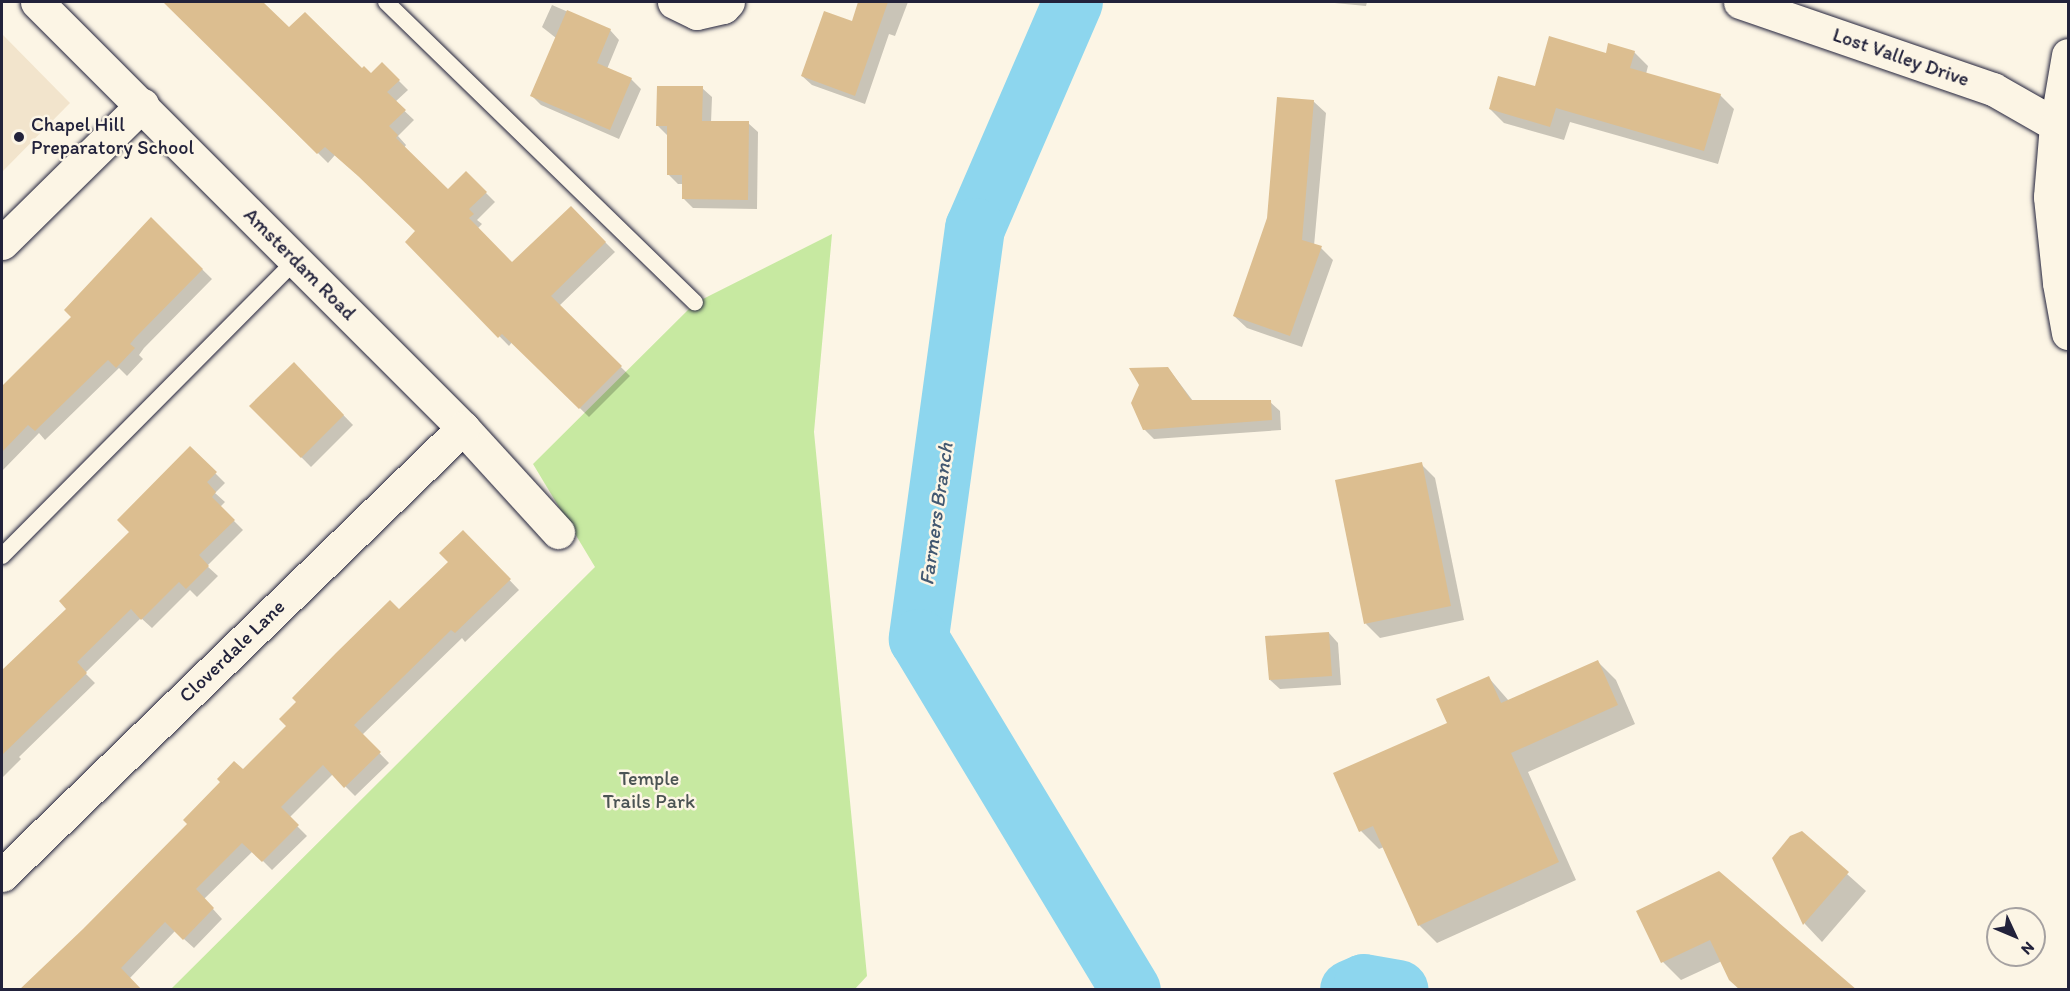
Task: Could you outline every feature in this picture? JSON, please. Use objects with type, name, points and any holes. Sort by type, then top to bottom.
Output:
[{"type":"street","name":"Amsterdam Road","points":[[37,2],[464,428],[558,532]]},
{"type":"street","points":[[674,2],[697,14],[723,7],[728,2]]},
{"type":"street","name":"Lost Valley Drive","points":[[1740,2],[1993,89],[2056,125]]},
{"type":"street","points":[[2068,55],[2056,125],[2050,197],[2058,283],[2068,333]]},
{"type":"street","points":[[2,243],[142,105]]},
{"type":"street","name":"Cloverdale Lane","points":[[2,874],[464,428]]},
{"type":"lane","points":[[386,2],[695,303]]},
{"type":"lane","points":[[2,556],[296,260]]},
{"type":"shaded area","name":"Chapel Hill Preparatory School","points":[[2,34],[70,103],[2,172]]},
{"type":"green space","name":"Temple Trails Park","points":[[832,234],[814,432],[867,976],[854,990],[170,990],[595,567],[533,464],[695,303]]},
{"type":"building","points":[[163,2],[263,2],[289,27],[305,12],[362,68],[364,66],[371,73],[382,62],[400,80],[387,92],[406,110],[389,126],[398,135],[396,138],[448,189],[466,171],[487,192],[469,209],[474,214],[469,218],[512,262],[571,206],[606,242],[551,296],[622,366],[579,409],[502,334],[498,338],[405,242],[415,231],[325,147],[317,154]]},
{"type":"building","points":[[858,2],[888,2],[855,96],[801,76],[824,11],[852,21]]},
{"type":"building","points":[[567,10],[611,29],[597,63],[632,78],[610,130],[530,96]]},
{"type":"building","points":[[1549,36],[1606,53],[1608,43],[1635,51],[1630,68],[1721,94],[1704,151],[1556,108],[1550,127],[1489,109],[1498,76],[1535,86]]},
{"type":"building","points":[[657,86],[703,86],[702,121],[749,121],[748,200],[682,199],[682,175],[667,175],[667,126],[656,126]]},
{"type":"building","points":[[1277,97],[1314,100],[1302,240],[1322,246],[1290,336],[1233,316],[1267,218]]},
{"type":"building","points":[[151,217],[203,269],[135,338],[130,344],[135,348],[116,368],[108,360],[35,431],[28,425],[2,452],[2,386],[71,317],[64,310]]},
{"type":"building","points":[[294,362],[344,415],[301,458],[249,406]]},
{"type":"building","points":[[1168,367],[1191,400],[1271,400],[1272,420],[1143,430],[1131,403],[1139,385],[1129,368]]},
{"type":"building","points":[[190,446],[217,472],[207,482],[216,492],[212,497],[235,520],[199,555],[209,566],[186,589],[179,582],[141,620],[131,609],[77,662],[87,673],[2,755],[2,670],[66,609],[59,601],[129,532],[117,520]]},
{"type":"building","points":[[1422,462],[1451,606],[1364,624],[1335,480]]},
{"type":"building","points":[[463,530],[511,579],[455,633],[451,630],[354,725],[381,752],[344,788],[323,765],[281,807],[299,825],[262,862],[242,843],[196,889],[214,908],[183,940],[165,922],[121,968],[142,990],[19,990],[187,824],[183,820],[220,782],[217,779],[234,761],[243,769],[286,726],[279,719],[296,702],[292,698],[336,653],[390,600],[399,609],[448,562],[439,553]]},
{"type":"building","points":[[1329,632],[1332,676],[1269,680],[1265,636]]},
{"type":"building","points":[[1598,660],[1618,705],[1511,753],[1559,862],[1418,926],[1373,826],[1359,832],[1333,773],[1447,723],[1436,699],[1489,676],[1501,703]]},
{"type":"building","points":[[1802,831],[1849,872],[1803,925],[1772,858],[1790,836]]},
{"type":"building","points":[[1719,871],[1857,990],[1740,990],[1729,980],[1710,940],[1661,963],[1636,911]]},
{"type":"waterway","name":"Farmers Branch","points":[[1073,2],[975,228],[919,639],[1131,990]]},
{"type":"waterway","name":"Farmers Branch","points":[[1350,990],[1364,984],[1398,990]]},
{"type":"place","name":"Chapel Hill Preparatory School","points":[[19,137]]}]
